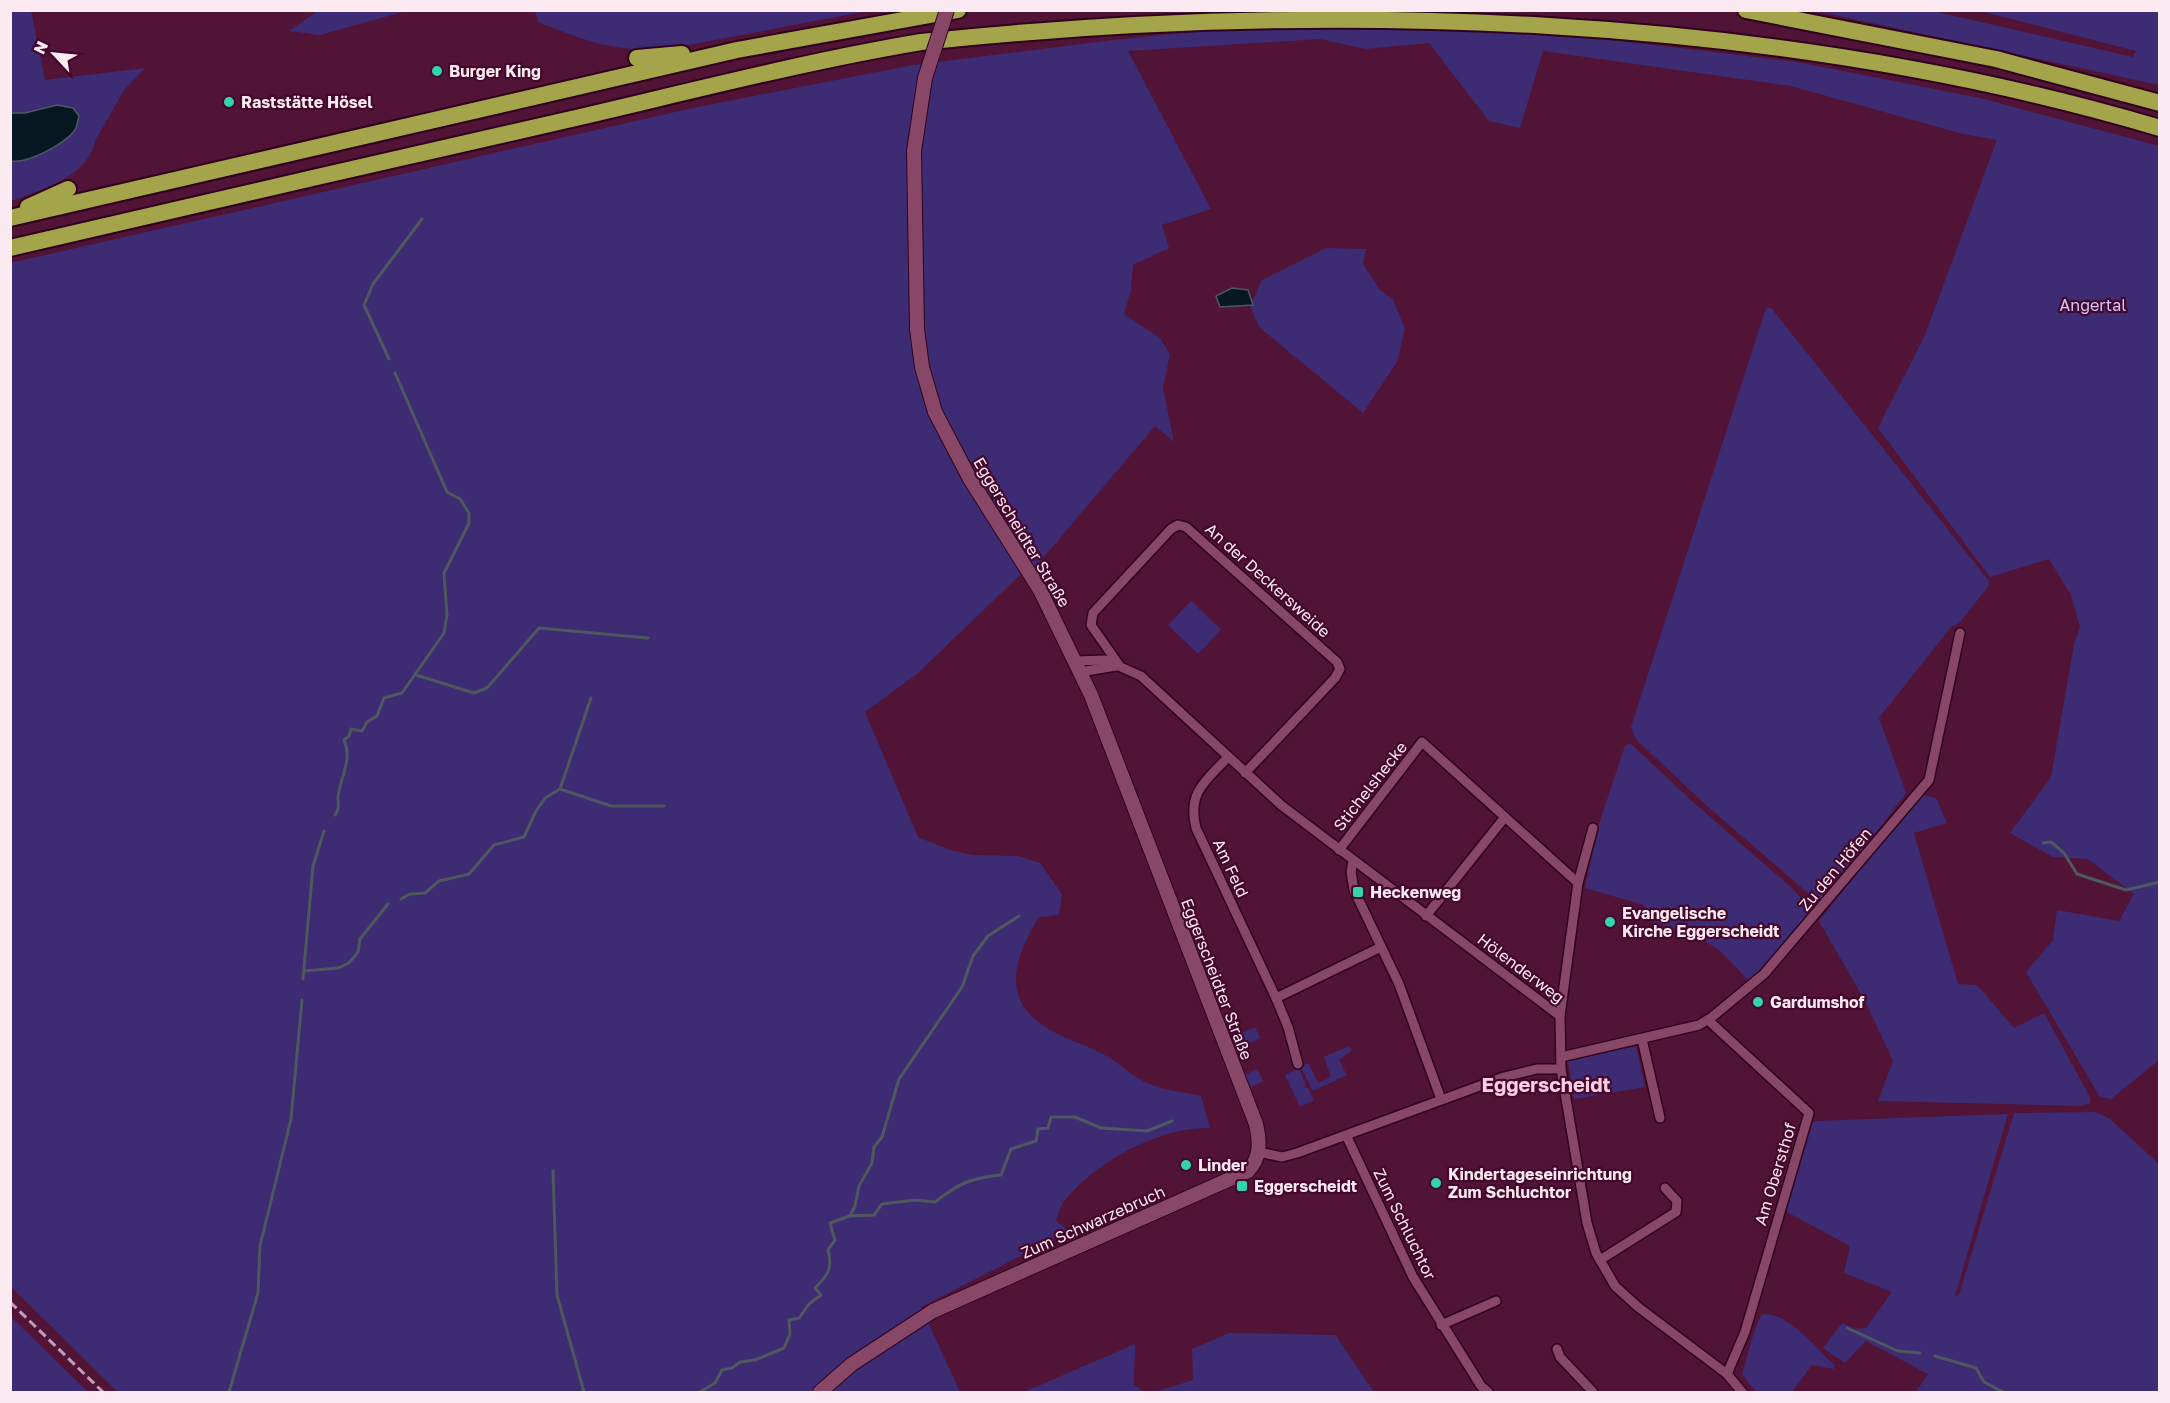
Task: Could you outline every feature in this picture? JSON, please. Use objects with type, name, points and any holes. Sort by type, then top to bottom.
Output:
[{"type":"highway","points":[[10,216],[737,50],[958,10]]},
{"type":"highway","points":[[1746,10],[1996,59],[2160,103]]},
{"type":"highway","points":[[10,248],[742,79],[920,43],[1128,19],[1253,12],[1417,11],[1555,18],[1769,42],[1988,84],[2160,128]]},
{"type":"highway","points":[[637,58],[737,50]]},
{"type":"highway","points":[[10,216],[68,189]]},
{"type":"street","name":"Eggerscheidter Straße","points":[[946,10],[925,78],[917,125],[914,177],[917,329],[922,367],[944,434],[1040,590],[1078,666],[1256,1124],[1259,1152]]},
{"type":"street","name":"An der Deckersweide","points":[[1119,665],[1091,625],[1092,613],[1171,528],[1182,525],[1337,662],[1340,669],[1335,678],[1245,773]]},
{"type":"street","name":"Zu den Höfen","points":[[1561,1057],[1642,1039],[1708,1020],[1764,974],[1929,780],[1960,633]]},
{"type":"street","name":"Hölenderweg","points":[[1078,666],[1100,659],[1119,665],[1146,680],[1281,806],[1560,1016],[1561,1068],[1587,1223],[1600,1260],[1625,1297],[1727,1374],[1742,1392]]},
{"type":"street","name":"Stichelshecke","points":[[1339,850],[1422,742],[1578,883]]},
{"type":"street","name":"Am Feld","points":[[1228,757],[1197,790],[1192,814],[1196,828],[1276,998],[1288,1027],[1298,1064]]},
{"type":"street","points":[[1426,916],[1505,818]]},
{"type":"street","points":[[1560,1016],[1578,883],[1593,828]]},
{"type":"street","points":[[1353,861],[1351,872],[1354,890],[1415,1022],[1441,1098]]},
{"type":"street","points":[[1276,998],[1381,947]]},
{"type":"street","name":"Am Obersthof","points":[[1708,1020],[1809,1113],[1745,1332],[1727,1374]]},
{"type":"street","points":[[1642,1039],[1660,1118]]},
{"type":"street","points":[[1259,1152],[1282,1157],[1504,1077],[1537,1069],[1561,1068]]},
{"type":"street","name":"Zum Schluchtor","points":[[1346,1135],[1392,1235],[1441,1325],[1484,1390]]},
{"type":"street","name":"Zum Schwarzebruch","points":[[820,1392],[852,1364],[917,1320],[1248,1171],[1255,1164],[1259,1152]]},
{"type":"street","points":[[1600,1260],[1676,1212],[1677,1201],[1665,1188]]},
{"type":"street","points":[[1441,1325],[1496,1301]]},
{"type":"street","points":[[1557,1349],[1560,1357],[1593,1392]]},
{"type":"green space","points":[[319,10],[406,11],[320,35],[289,31]]},
{"type":"green space","points":[[11,11],[31,11],[45,80],[145,68],[124,90],[83,164],[73,173],[49,187],[11,201]]},
{"type":"green space","points":[[535,11],[868,11],[667,49],[631,49],[600,44],[538,22]]},
{"type":"green space","points":[[1816,11],[1933,11],[2133,57],[2136,51],[1980,11],[2159,11],[2159,85]]},
{"type":"green space","name":"Angertal","points":[[1242,27],[1546,32],[1797,62],[1980,98],[2159,146],[2159,1060],[2111,1099],[2100,1097],[2026,972],[2053,940],[2057,910],[2119,921],[2134,894],[2088,859],[2053,857],[2010,833],[2051,777],[2074,644],[2080,627],[2071,595],[2049,559],[1990,577],[1878,428],[1925,335],[1997,140],[1963,134],[1791,86],[1543,51],[1520,128],[1489,121],[1429,43],[1366,49],[1320,39],[1128,51],[1211,209],[1162,225],[1169,248],[1133,265],[1131,290],[1124,314],[1160,338],[1170,354],[1163,388],[1174,442],[1155,426],[1037,565],[1020,575],[918,673],[865,712],[918,837],[950,850],[972,855],[1018,856],[1040,863],[1062,894],[1059,915],[1039,917],[1023,947],[1018,962],[1017,990],[1022,1004],[1032,1017],[1053,1032],[1106,1056],[1149,1084],[1201,1096],[1210,1128],[1170,1133],[1130,1149],[1112,1160],[1094,1172],[1063,1202],[1056,1221],[1069,1231],[921,1307],[960,1392],[118,1392],[11,1287],[10,263],[693,108],[913,65],[1113,40]]},
{"type":"green space","points":[[1326,248],[1366,249],[1363,264],[1380,290],[1393,300],[1405,328],[1397,362],[1363,413],[1259,327],[1250,306],[1262,280]]},
{"type":"green space","points":[[1766,308],[1771,308],[1989,581],[1988,587],[1959,623],[1951,627],[1879,718],[1906,793],[1823,902],[1816,900],[1706,805],[1636,739],[1631,727]]},
{"type":"green space","points":[[1191,601],[1221,630],[1198,654],[1168,625]]},
{"type":"green space","points":[[1630,743],[1693,802],[1793,889],[1807,905],[1808,916],[1750,982],[1719,950],[1697,936],[1648,921],[1644,905],[1585,888],[1599,824],[1625,746]]},
{"type":"green space","points":[[1921,794],[1936,798],[1947,823],[1914,833],[1958,984],[1977,985],[2014,1028],[2044,1013],[2090,1097],[2090,1103],[2081,1106],[1878,1101],[1893,1061],[1866,1003],[1819,921]]},
{"type":"green space","points":[[1255,1027],[1260,1038],[1235,1050],[1230,1038]]},
{"type":"green space","points":[[1349,1046],[1352,1050],[1339,1060],[1347,1075],[1313,1091],[1301,1067],[1308,1063],[1318,1083],[1331,1077],[1324,1057]]},
{"type":"green space","points":[[1636,1046],[1645,1087],[1574,1099],[1568,1061]]},
{"type":"green space","points":[[1299,1068],[1306,1085],[1304,1087],[1308,1088],[1314,1100],[1300,1107],[1285,1075]]},
{"type":"green space","points":[[1257,1069],[1263,1081],[1251,1087],[1245,1075]]},
{"type":"green space","points":[[2096,1112],[2110,1119],[2159,1164],[2159,1392],[1916,1392],[1928,1374],[1866,1341],[1845,1363],[1823,1348],[1842,1323],[1856,1329],[1866,1328],[1892,1292],[1844,1273],[1850,1246],[1783,1210],[1809,1126],[1815,1121],[2008,1114],[1955,1296],[1959,1295],[2014,1113]]},
{"type":"green space","points":[[1763,1314],[1783,1319],[1793,1326],[1835,1365],[1834,1369],[1812,1365],[1792,1392],[1756,1392],[1742,1374],[1754,1332]]},
{"type":"green space","points":[[11,1317],[88,1392],[11,1392]]},
{"type":"green space","points":[[1229,1333],[1335,1335],[1374,1392],[1155,1392],[1193,1380],[1192,1349]]},
{"type":"green space","points":[[1135,1344],[1134,1385],[1144,1392],[1024,1392]]},
{"type":"water","points":[[57,105],[73,108],[79,116],[75,130],[45,152],[26,159],[11,161],[11,113],[25,113]]},
{"type":"water","points":[[1232,288],[1248,290],[1253,305],[1220,307],[1216,296]]},
{"type":"waterway","points":[[389,359],[364,305],[373,284],[422,219]]},
{"type":"waterway","points":[[335,815],[347,761],[344,740],[349,736],[351,729],[362,731],[367,722],[377,716],[384,698],[402,693],[444,633],[447,615],[444,573],[469,523],[469,513],[460,499],[447,492],[395,373]]},
{"type":"waterway","points":[[416,675],[474,693],[487,688],[539,628],[648,638]]},
{"type":"waterway","points":[[401,899],[410,894],[425,893],[439,881],[469,874],[494,845],[524,837],[545,798],[560,789],[591,698]]},
{"type":"waterway","points":[[560,789],[611,806],[664,806]]},
{"type":"waterway","points":[[303,979],[313,866],[324,831]]},
{"type":"waterway","points":[[2043,843],[2051,842],[2064,853],[2077,874],[2126,890],[2160,882]]},
{"type":"waterway","points":[[304,971],[338,968],[349,963],[358,952],[360,939],[388,904]]},
{"type":"waterway","points":[[850,1216],[855,1206],[859,1186],[872,1163],[874,1147],[882,1137],[899,1079],[962,987],[973,956],[988,936],[1019,916]]},
{"type":"waterway","points":[[229,1392],[258,1293],[260,1246],[291,1119],[302,1000]]},
{"type":"waterway","points":[[700,1392],[715,1383],[722,1370],[784,1348],[790,1334],[789,1320],[799,1318],[809,1304],[821,1295],[815,1288],[830,1267],[828,1250],[835,1240],[830,1223],[850,1216],[874,1215],[882,1204],[915,1200],[935,1202],[966,1182],[1001,1175],[1011,1149],[1036,1141],[1038,1129],[1048,1128],[1051,1117],[1075,1117],[1101,1128],[1147,1131],[1172,1121]]},
{"type":"waterway","points":[[553,1171],[557,1295],[584,1392]]},
{"type":"waterway","points":[[1847,1328],[1898,1351],[1920,1353]]},
{"type":"waterway","points":[[1935,1356],[1976,1368],[1984,1382],[2003,1392]]},
{"type":"railway","points":[[10,1302],[103,1392]]},
{"type":"place","name":"Burger King","points":[[437,71]]},
{"type":"place","name":"Raststätte Hösel","points":[[229,102]]},
{"type":"place","name":"Heckenweg","points":[[1358,892]]},
{"type":"place","name":"Evangelische Kirche Eggerscheidt","points":[[1610,922]]},
{"type":"place","name":"Gardumshof","points":[[1758,1002]]},
{"type":"place","name":"Linder","points":[[1186,1165]]},
{"type":"place","name":"Kindertageseinrichtung Zum Schluchtor","points":[[1436,1183]]},
{"type":"place","name":"Eggerscheidt","points":[[1242,1186]]},
{"type":"district","name":"Eggerscheidt","points":[[1546,1084]]}]
